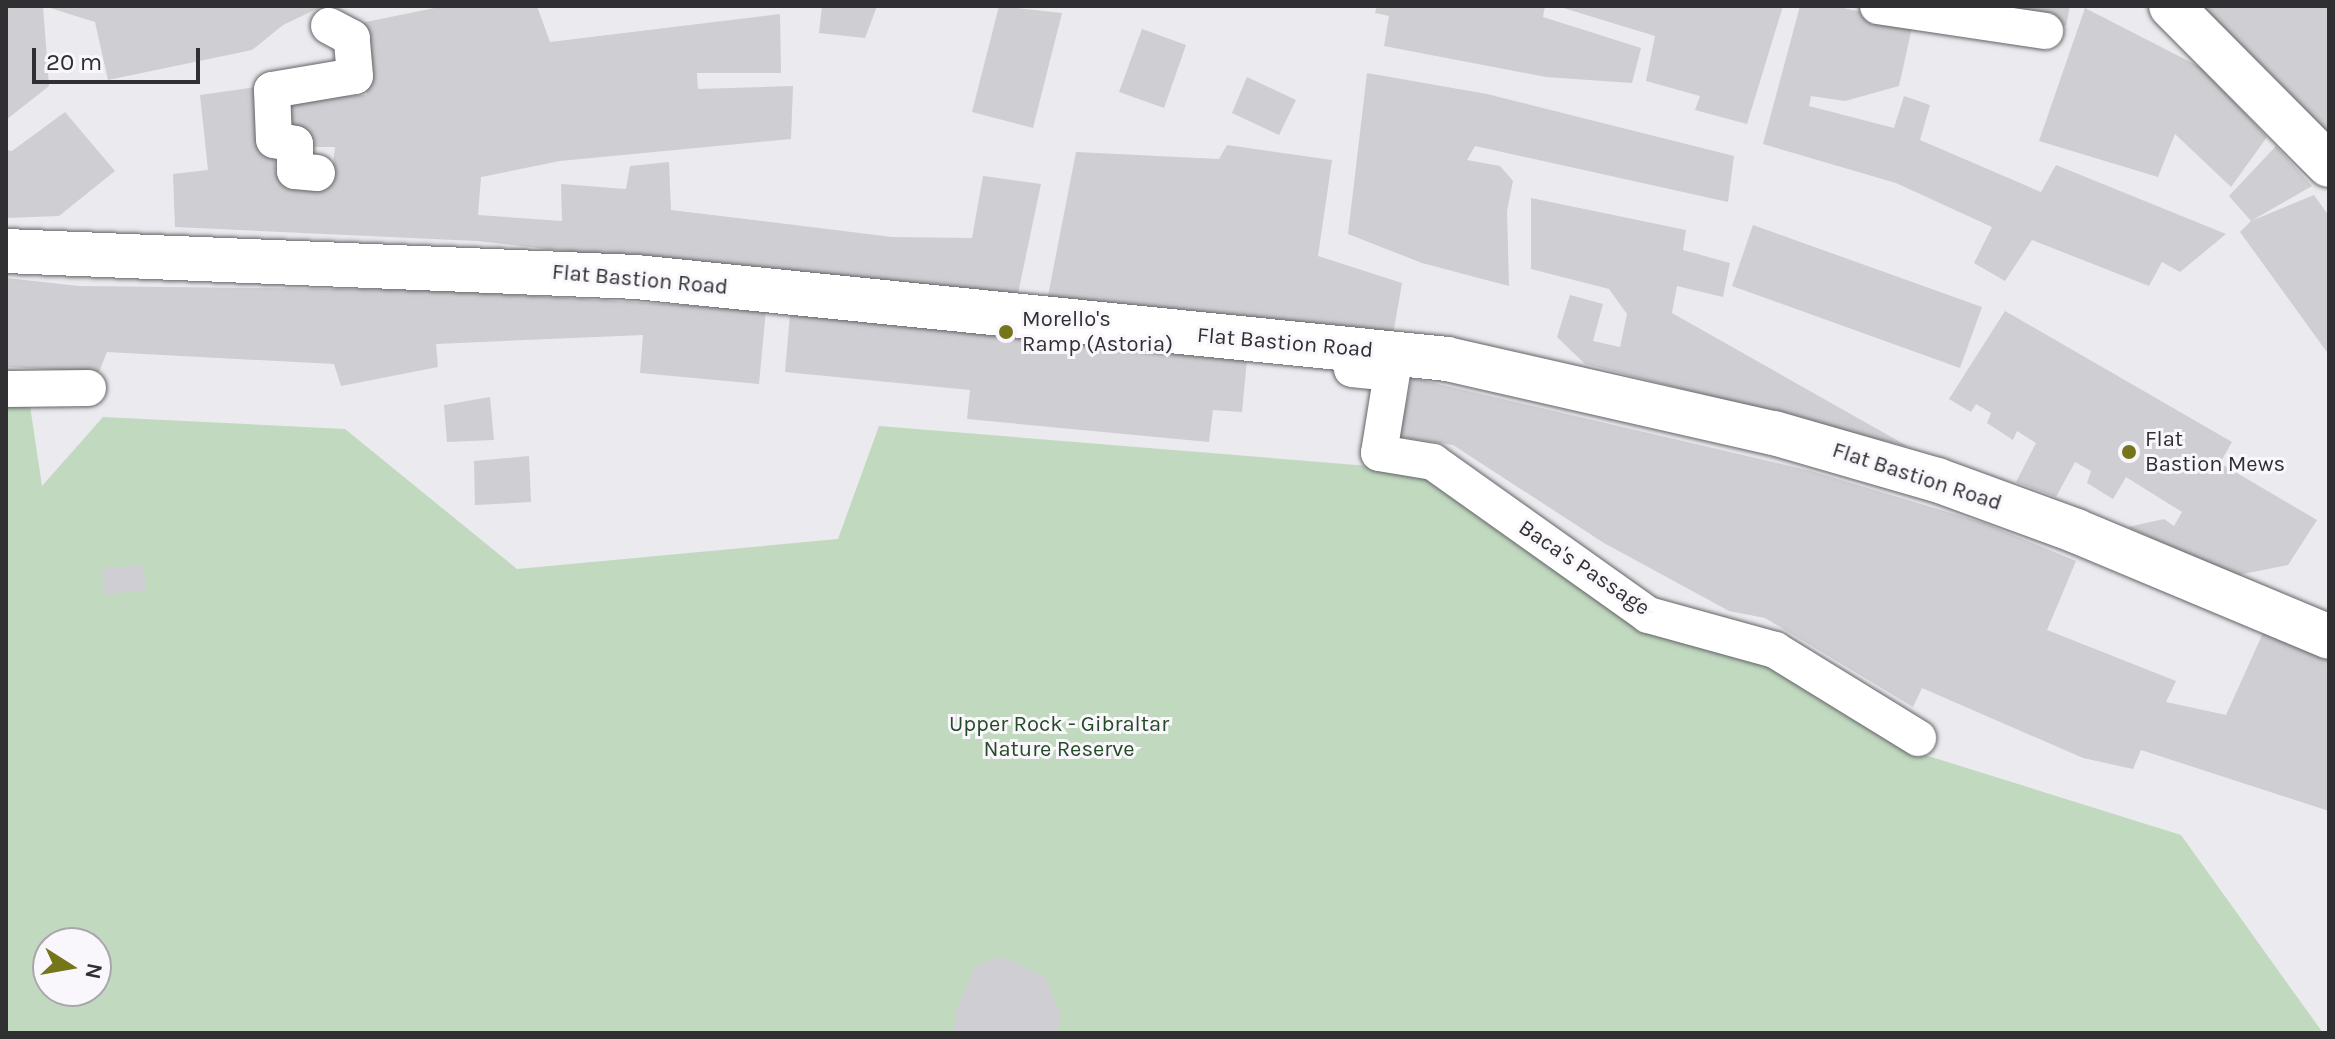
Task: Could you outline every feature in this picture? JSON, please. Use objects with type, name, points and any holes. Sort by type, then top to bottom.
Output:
[{"type":"street","points":[[1878,6],[2045,31]]},
{"type":"street","points":[[2171,6],[2329,165]]},
{"type":"street","points":[[317,173],[295,171],[295,144],[274,140],[272,90],[355,76],[352,38],[329,26]]},
{"type":"street","name":"Flat Bastion Road","points":[[6,251],[636,277],[1447,359],[1875,461],[2076,531],[2329,637]]},
{"type":"street","name":"Baca's Passage","points":[[1356,350],[1352,369],[1392,373],[1379,453],[1433,462],[1648,615],[1775,650],[1918,738]]},
{"type":"street","points":[[6,389],[88,388]]},
{"type":"green space","name":"Upper Rock - Gibraltar Nature Reserve","points":[[30,406],[42,486],[103,417],[345,429],[517,569],[838,539],[879,426],[1430,471],[1640,627],[1765,660],[1909,750],[2181,835],[2323,1033],[6,1033],[6,407]]},
{"type":"building","points":[[6,6],[43,6],[49,86],[6,120]]},
{"type":"building","points":[[323,6],[283,25],[252,50],[108,80],[95,22],[47,7]]},
{"type":"building","points":[[444,6],[537,6],[550,42],[780,14],[781,73],[697,73],[698,89],[793,86],[791,139],[560,161],[481,177],[478,215],[562,221],[561,184],[626,189],[630,166],[669,162],[671,210],[892,237],[972,238],[983,176],[1041,184],[1016,303],[477,241],[175,227],[173,174],[208,170],[200,95],[263,86],[276,173],[283,183],[331,184],[335,147],[302,147],[284,130],[283,99],[367,95],[361,23]]},
{"type":"building","points":[[822,6],[877,6],[865,38],[819,33]]},
{"type":"building","points":[[999,6],[1062,13],[1033,128],[972,112]]},
{"type":"building","points":[[1377,6],[1545,6],[1543,17],[1641,48],[1632,83],[1546,77],[1384,46],[1389,16],[1375,13]]},
{"type":"building","points":[[1557,6],[1783,6],[1747,124],[1695,110],[1700,96],[1646,81],[1655,36]]},
{"type":"building","points":[[1800,6],[1834,6],[1913,23],[1899,86],[1845,101],[1811,96],[1809,106],[1894,128],[1904,96],[1930,105],[1920,140],[2041,192],[2056,165],[2226,234],[2180,272],[2162,262],[2149,286],[2032,240],[2005,281],[1974,263],[1992,227],[1896,183],[1763,144]]},
{"type":"building","points":[[1974,6],[2070,6],[2066,26]]},
{"type":"building","points":[[2206,6],[2329,6],[2329,141],[2205,23]]},
{"type":"building","points":[[2085,8],[2202,68],[2267,137],[2231,187],[2175,134],[2158,177],[2039,141]]},
{"type":"building","points":[[1142,29],[1186,45],[1164,108],[1119,92]]},
{"type":"building","points":[[1367,73],[1487,94],[1734,156],[1728,202],[1475,146],[1467,160],[1500,166],[1513,181],[1507,211],[1509,286],[1422,263],[1348,234]]},
{"type":"building","points":[[1247,77],[1296,100],[1279,135],[1232,113]]},
{"type":"building","points":[[65,112],[115,171],[59,216],[6,218],[6,150],[12,151]]},
{"type":"building","points":[[1227,145],[1332,160],[1318,256],[1402,283],[1392,340],[1047,301],[1076,152],[1219,159]]},
{"type":"building","points":[[2276,146],[2312,186],[2251,221],[2229,196]]},
{"type":"building","points":[[2314,195],[2329,216],[2329,355],[2240,232],[2251,221]]},
{"type":"building","points":[[1531,198],[1686,230],[1683,250],[1730,263],[1723,297],[1677,286],[1672,313],[1909,447],[1585,364],[1557,337],[1570,295],[1603,304],[1593,341],[1620,347],[1627,314],[1609,289],[1531,269]]},
{"type":"building","points":[[1753,225],[1982,307],[1960,368],[1732,286]]},
{"type":"building","points":[[6,278],[79,286],[432,290],[766,310],[759,384],[640,373],[643,335],[436,344],[438,367],[341,386],[334,364],[107,352],[99,372],[6,367]]},
{"type":"building","name":"Flat Bastion Mews","points":[[2005,311],[2232,442],[2220,463],[2317,520],[2288,565],[2233,576],[2128,527],[2164,519],[2174,526],[2182,512],[2126,477],[2113,499],[2087,483],[2091,471],[2075,462],[2056,497],[2016,482],[2036,443],[2017,431],[2013,440],[1987,423],[1991,413],[1976,404],[1971,412],[1949,399]]},
{"type":"building","points":[[790,314],[1247,359],[1242,412],[1213,410],[1209,442],[967,419],[970,390],[785,372]]},
{"type":"building","points":[[1412,378],[1811,471],[1984,523],[2076,561],[2047,630],[2176,681],[2166,702],[2226,715],[2263,633],[2329,660],[2329,811],[2141,750],[2133,769],[2083,758],[1922,688],[1913,707],[1765,618],[1729,611],[1604,543],[1453,445],[1399,437]]},
{"type":"building","points":[[490,397],[494,440],[447,442],[444,405]]},
{"type":"building","points":[[529,456],[531,502],[475,505],[474,461]]},
{"type":"building","points":[[144,565],[146,590],[104,594],[101,569]]},
{"type":"building","points":[[1003,957],[1046,977],[1061,1015],[1057,1033],[953,1033],[957,1008],[976,965]]},
{"type":"place","name":"Morello's Ramp (Astoria)","points":[[1006,332]]},
{"type":"place","name":"Flat Bastion Mews","points":[[2129,452]]}]
